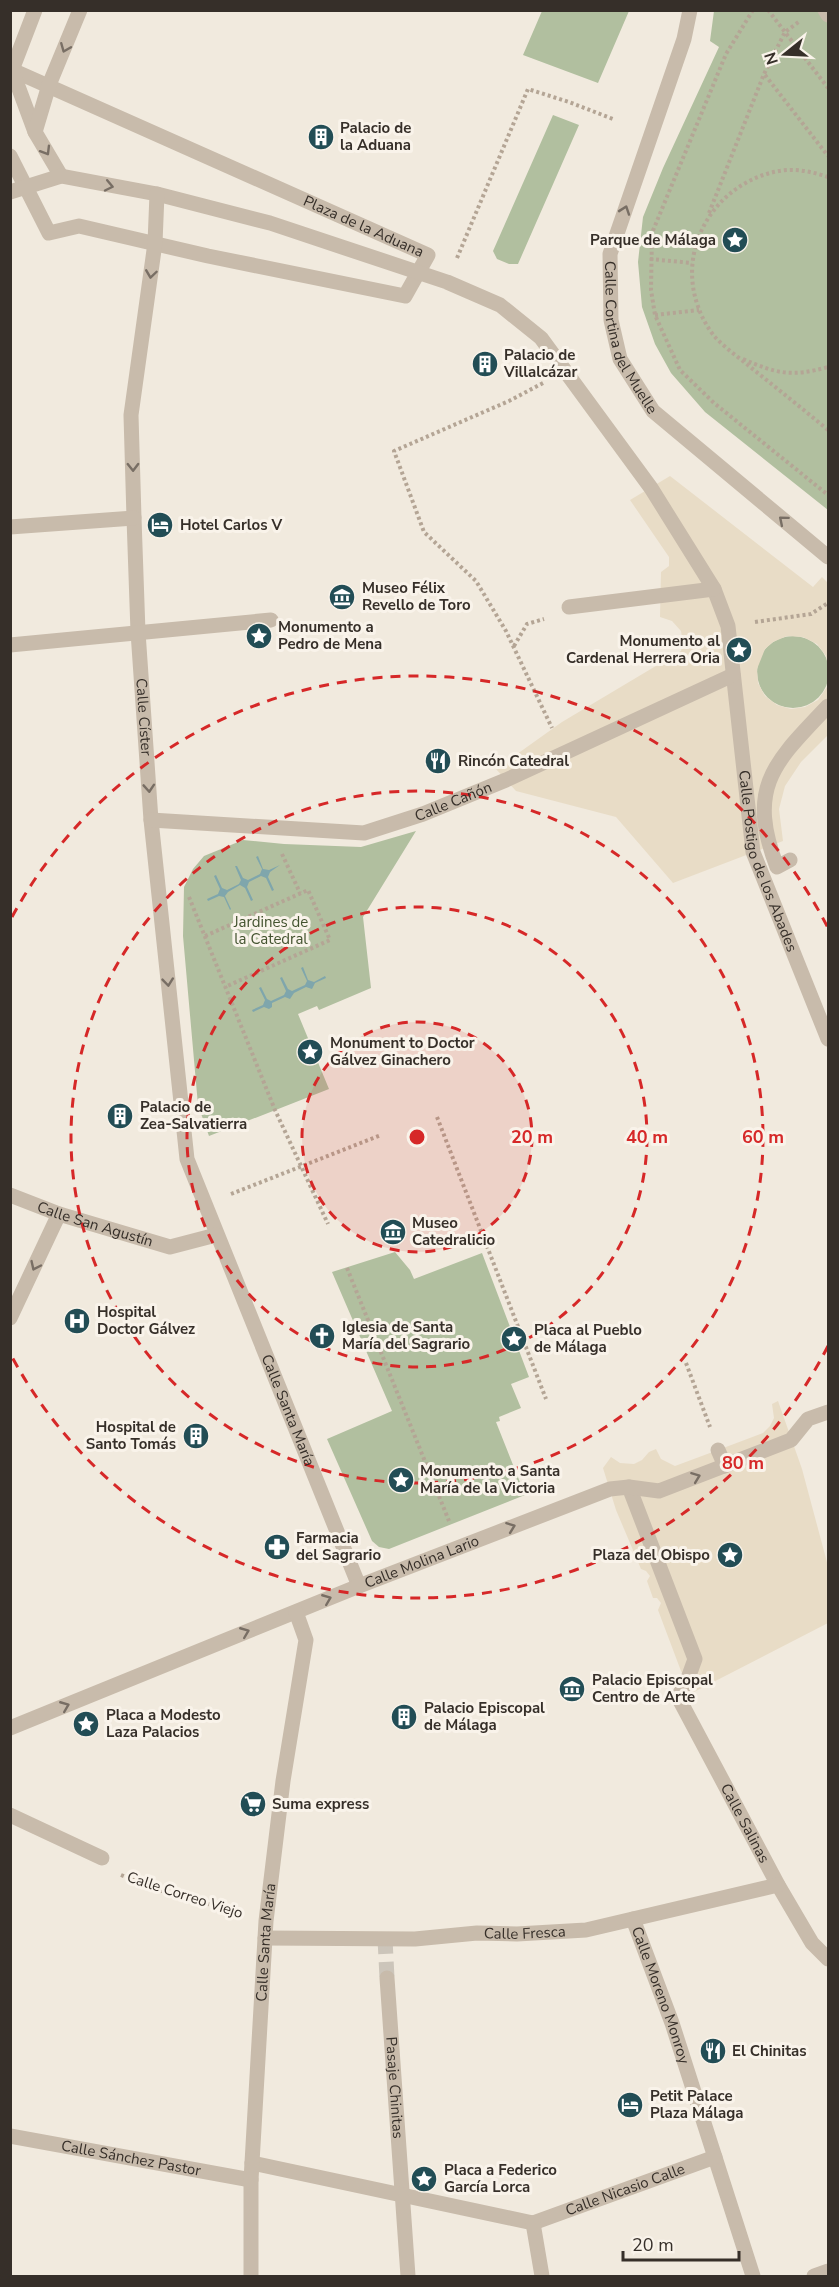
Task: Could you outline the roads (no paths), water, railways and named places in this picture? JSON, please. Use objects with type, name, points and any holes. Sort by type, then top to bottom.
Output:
[{"type":"street","points":[[35,10],[11,70],[35,132],[61,176]]},
{"type":"street","points":[[35,132],[49,85],[80,10]]},
{"type":"street","name":"Calle Cortina del Muelle","points":[[690,10],[684,39],[609,254],[611,320],[620,359],[653,411],[828,557]]},
{"type":"street","points":[[825,10],[828,15]]},
{"type":"street","name":"Plaza de la Aduana","points":[[10,156],[49,233],[79,226],[405,296],[428,255],[11,70]]},
{"type":"street","points":[[10,192],[61,176],[156,194],[270,224],[447,282],[500,305],[541,338],[651,488],[714,589],[728,626],[733,675]]},
{"type":"street","name":"Calle Císter","points":[[156,194],[155,243],[131,415],[138,632],[151,820],[187,1159],[216,1235]]},
{"type":"street","points":[[10,527],[134,518]]},
{"type":"street","points":[[569,607],[714,589]]},
{"type":"street","points":[[10,645],[271,620]]},
{"type":"street","name":"Calle Cañón","points":[[151,820],[364,833],[423,814],[506,780],[733,675]]},
{"type":"street","name":"Calle Postigo de los Abades","points":[[733,675],[753,852],[828,1039]]},
{"type":"street","points":[[790,860],[777,867],[769,846],[763,815],[764,792],[772,772],[785,752],[828,706]]},
{"type":"street","name":"Calle San Agustín","points":[[10,1195],[59,1214],[170,1247],[216,1235]]},
{"type":"street","points":[[10,1318],[59,1214]]},
{"type":"street","name":"Calle Santa María","points":[[216,1235],[359,1586]]},
{"type":"street","name":"Calle Molina Lario","points":[[10,1728],[359,1586],[610,1489],[629,1486],[659,1491],[725,1466],[791,1440],[808,1419],[828,1412]]},
{"type":"street","points":[[718,1450],[725,1466]]},
{"type":"street","name":"Calle Salinas","points":[[629,1486],[695,1659],[687,1682],[678,1697],[778,1885],[812,1943],[828,1959]]},
{"type":"street","name":"Calle Santa María","points":[[251,2277],[251,2180],[266,1921],[283,1781],[306,1640],[296,1612]]},
{"type":"street","points":[[10,1815],[102,1858]]},
{"type":"street","name":"Calle Fresca","points":[[265,1938],[385,1939],[477,1933],[517,1934],[586,1930],[778,1885]]},
{"type":"street","name":"Calle Moreno Monroy","points":[[633,1919],[672,2023],[753,2277]]},
{"type":"street","name":"Pasaje Chinitas","points":[[387,1977],[408,2277]]},
{"type":"street","name":"Calle Sánchez Pastor","points":[[10,2136],[251,2180]]},
{"type":"street","name":"Calle Nicasio Calle","points":[[533,2223],[715,2157]]},
{"type":"street","points":[[252,2163],[402,2197],[533,2223],[542,2277]]},
{"type":"street","points":[[814,2277],[828,2271]]},
{"type":"water","points":[[258,856],[263,869],[269,870],[280,865],[270,872],[268,877],[274,890],[272,891],[266,878],[261,876],[249,882],[247,887],[253,900],[251,901],[245,888],[240,885],[225,896],[230,910],[224,897],[219,896],[208,901],[207,899],[218,894],[220,889],[214,876],[216,875],[222,888],[227,890],[239,884],[241,880],[235,866],[243,878],[248,880],[260,874],[262,869],[256,857]]},
{"type":"water","points":[[303,967],[308,980],[314,982],[325,976],[326,978],[315,983],[312,989],[306,987],[294,993],[290,999],[285,997],[272,1003],[269,1009],[264,1007],[253,1012],[252,1010],[263,1005],[265,1000],[259,988],[261,987],[267,999],[271,1001],[284,995],[286,991],[280,978],[282,977],[288,989],[292,991],[305,985],[307,981],[301,968]]},
{"type":"tunnel","points":[[385,1939],[387,1978]]},
{"type":"place","name":"Palacio de la Aduana","points":[[321,137]]},
{"type":"place","name":"Parque de Málaga","points":[[735,240]]},
{"type":"place","name":"Palacio de Villalcázar","points":[[485,364]]},
{"type":"place","name":"Hotel Carlos V","points":[[160,525]]},
{"type":"place","name":"Museo Félix Revello de Toro","points":[[342,597]]},
{"type":"place","name":"Monumento a Pedro de Mena","points":[[259,636]]},
{"type":"place","name":"Monumento al Cardenal Herrera Oria","points":[[739,650]]},
{"type":"place","name":"Rincón Catedral","points":[[438,761]]},
{"type":"place","name":"Monument to Doctor Gálvez Ginachero","points":[[310,1052]]},
{"type":"place","name":"Palacio de Zea-Salvatierra","points":[[120,1116]]},
{"type":"place","name":"Museo Catedralicio","points":[[393,1232]]},
{"type":"place","name":"Hospital Doctor Gálvez","points":[[77,1321]]},
{"type":"place","name":"Iglesia de Santa María del Sagrario","points":[[322,1336]]},
{"type":"place","name":"Placa al Pueblo de Málaga","points":[[514,1339]]},
{"type":"place","name":"Hospital de Santo Tomás","points":[[196,1436]]},
{"type":"place","name":"Monumento a Santa María de la Victoria","points":[[401,1480]]},
{"type":"place","name":"Farmacia del Sagrario","points":[[277,1547]]},
{"type":"place","name":"Plaza del Obispo","points":[[730,1555]]},
{"type":"place","name":"Palacio Episcopal Centro de Arte","points":[[572,1689]]},
{"type":"place","name":"Palacio Episcopal de Málaga","points":[[404,1717]]},
{"type":"place","name":"Placa a Modesto Laza Palacios","points":[[86,1724]]},
{"type":"place","name":"Suma express","points":[[253,1804]]},
{"type":"place","name":"El Chinitas","points":[[713,2051]]},
{"type":"place","name":"Petit Palace Plaza Málaga","points":[[630,2105]]},
{"type":"place","name":"Placa a Federico García Lorca","points":[[424,2179]]},
{"type":"park label","name":"Jardines de la Catedral","points":[[271,930]]}]
